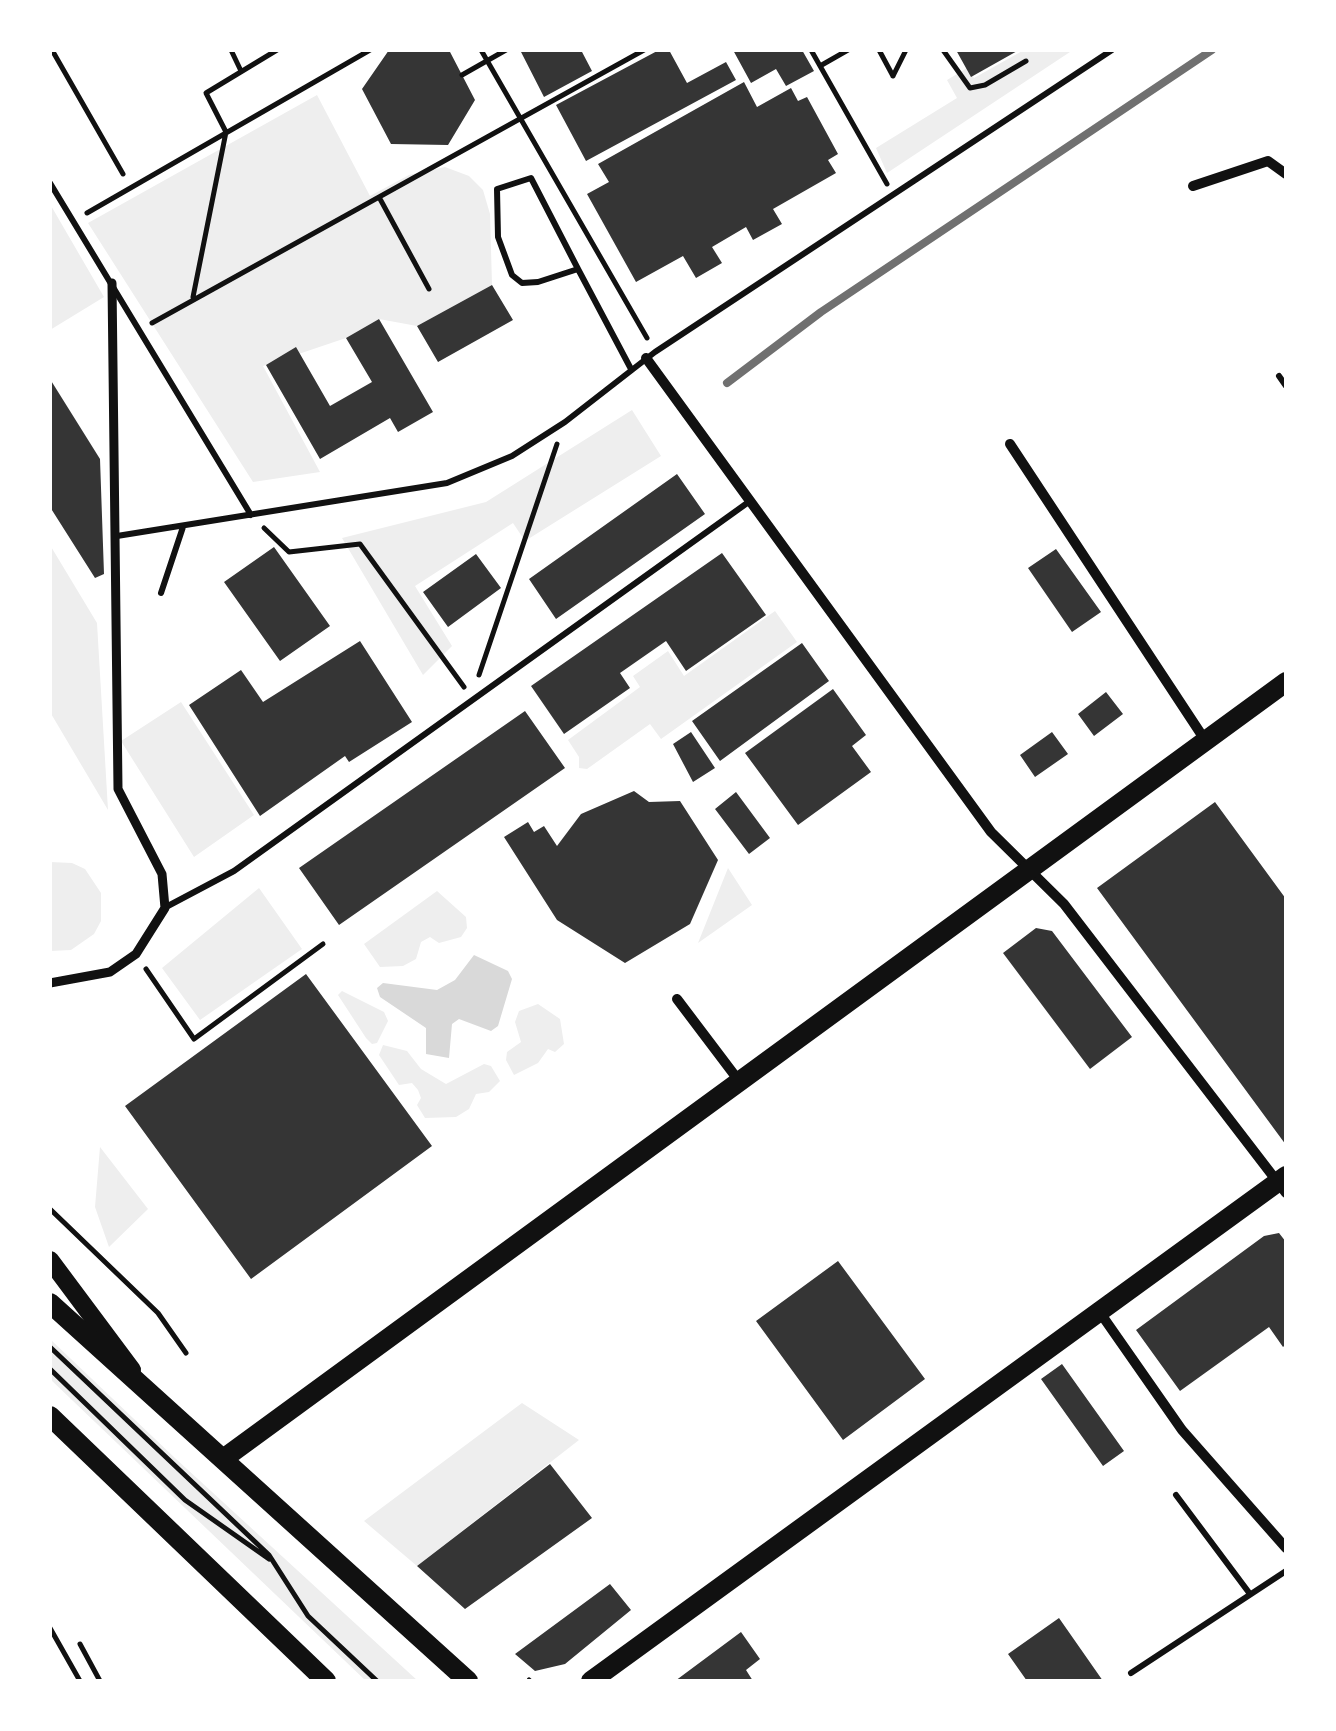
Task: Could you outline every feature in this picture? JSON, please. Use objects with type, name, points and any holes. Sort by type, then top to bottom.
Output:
[{"type":"main road","points":[[223,1459],[1286,682]]},
{"type":"main road","points":[[591,1681],[1283,1183]]},
{"type":"main road","points":[[50,1260],[141,1383]]},
{"type":"main road","points":[[50,1303],[468,1681]]},
{"type":"main road","points":[[50,1416],[326,1681]]},
{"type":"street","points":[[1194,186],[1268,161],[1286,174]]},
{"type":"street","points":[[50,984],[110,972],[136,954],[165,908],[162,874],[118,789],[112,282]]},
{"type":"street","points":[[651,355],[991,832],[1064,904],[1283,1183]]},
{"type":"street","points":[[1010,444],[1205,740]]},
{"type":"street","points":[[678,999],[740,1081]]},
{"type":"street","points":[[1101,1314],[1182,1430],[1286,1548]]},
{"type":"lane","points":[[117,536],[447,483],[512,456],[565,422],[631,368],[1111,50]]},
{"type":"lane","points":[[578,268],[522,284],[512,275],[498,237],[497,189],[531,178],[631,368]]},
{"type":"lane","points":[[50,183],[251,515]]},
{"type":"lane","points":[[1278,376],[1286,386]]},
{"type":"lane","points":[[165,908],[234,871],[752,499]]},
{"type":"lane","points":[[161,593],[183,527]]},
{"type":"lane","points":[[1176,1495],[1250,1594]]},
{"type":"lane","points":[[1131,1673],[1286,1570]]},
{"type":"path","points":[[52,50],[124,174]]},
{"type":"path","points":[[231,50],[242,71]]},
{"type":"path","points":[[193,297],[226,132],[206,93],[277,50]]},
{"type":"path","points":[[74,221],[370,50]]},
{"type":"path","points":[[481,50],[651,355]]},
{"type":"path","points":[[462,75],[506,50]]},
{"type":"path","points":[[141,330],[193,297],[644,50]]},
{"type":"path","points":[[811,50],[894,196]]},
{"type":"path","points":[[820,67],[848,50]]},
{"type":"path","points":[[879,50],[893,76],[906,50]]},
{"type":"path","points":[[943,50],[970,88],[985,85],[1026,61]]},
{"type":"path","points":[[379,197],[430,290]]},
{"type":"path","points":[[473,700],[491,631],[565,422]]},
{"type":"path","points":[[251,515],[289,552],[360,544],[473,700]]},
{"type":"path","points":[[136,954],[194,1038],[323,944]]},
{"type":"path","points":[[50,1209],[158,1313],[186,1352]]},
{"type":"path","points":[[50,1348],[276,1564],[308,1616],[377,1681]]},
{"type":"path","points":[[50,1369],[184,1500],[276,1564]]},
{"type":"path","points":[[50,1628],[80,1681]]},
{"type":"path","points":[[80,1644],[100,1681]]},
{"type":"shaded area","points":[[1024,50],[1073,50],[887,173],[876,148],[957,98],[947,80],[967,68],[974,78]]},
{"type":"shaded area","points":[[317,95],[370,196],[409,175],[445,167],[469,176],[483,190],[490,214],[492,285],[417,326],[379,319],[346,338],[263,366],[320,472],[253,482],[88,223]]},
{"type":"shaded area","points":[[50,204],[104,297],[50,330]]},
{"type":"shaded area","points":[[632,410],[661,456],[525,541],[513,523],[415,586],[452,646],[423,675],[342,538],[486,502]]},
{"type":"shaded area","points":[[50,545],[97,623],[108,810],[50,712]]},
{"type":"shaded area","points":[[775,611],[797,642],[661,739],[650,724],[587,769],[579,768],[579,757],[568,740],[640,687],[633,676],[668,651],[684,676]]},
{"type":"shaded area","points":[[181,702],[254,815],[194,857],[121,741]]},
{"type":"shaded area","points":[[50,862],[72,863],[85,869],[101,893],[101,921],[94,934],[71,950],[50,951]]},
{"type":"shaded area","points":[[728,868],[752,905],[698,943]]},
{"type":"shaded area","points":[[259,888],[302,949],[200,1020],[162,968]]},
{"type":"shaded area","points":[[437,891],[466,917],[467,928],[461,937],[439,943],[430,937],[421,942],[416,959],[403,966],[380,967],[364,944]]},
{"type":"shaded area","points":[[474,955],[508,971],[512,979],[498,1026],[491,1031],[459,1019],[452,1024],[449,1058],[426,1054],[426,1028],[380,997],[377,988],[383,983],[437,990],[455,980]]},
{"type":"shaded area","points":[[342,991],[384,1012],[388,1021],[377,1043],[366,1038],[338,995]]},
{"type":"shaded area","points":[[538,1004],[560,1019],[564,1044],[555,1052],[548,1049],[538,1063],[514,1075],[506,1060],[507,1052],[521,1042],[515,1022],[519,1011]]},
{"type":"shaded area","points":[[383,1045],[407,1051],[421,1069],[446,1084],[484,1064],[491,1066],[500,1081],[489,1092],[476,1094],[469,1109],[456,1117],[425,1118],[417,1105],[421,1098],[418,1090],[412,1083],[399,1085],[379,1055]]},
{"type":"shaded area","points":[[100,1147],[148,1209],[109,1247],[95,1207]]},
{"type":"shaded area","points":[[50,1339],[418,1681],[366,1681],[50,1379]]},
{"type":"shaded area","points":[[522,1403],[579,1440],[417,1566],[364,1521]]},
{"type":"building","points":[[389,50],[449,50],[475,100],[448,145],[391,144],[362,89]]},
{"type":"building","points":[[520,50],[581,50],[592,71],[544,97]]},
{"type":"building","points":[[659,50],[669,50],[687,83],[726,62],[736,80],[586,161],[556,105]]},
{"type":"building","points":[[733,50],[802,50],[814,71],[786,86],[776,69],[751,83]]},
{"type":"building","points":[[956,50],[1019,50],[971,77]]},
{"type":"building","points":[[744,82],[757,107],[791,88],[798,101],[807,97],[838,154],[828,160],[836,173],[773,209],[782,224],[753,240],[746,227],[712,247],[722,263],[696,278],[683,256],[636,282],[587,194],[609,182],[598,164]]},
{"type":"building","points":[[492,285],[513,320],[438,362],[417,326]]},
{"type":"building","points":[[379,319],[433,412],[398,432],[390,418],[320,459],[266,365],[296,347],[330,406],[372,382],[346,338]]},
{"type":"building","points":[[50,379],[100,459],[104,574],[95,578],[50,507]]},
{"type":"building","points":[[677,474],[705,514],[556,619],[529,579]]},
{"type":"building","points":[[274,547],[330,626],[280,661],[224,582]]},
{"type":"building","points":[[1056,549],[1101,612],[1072,632],[1028,568]]},
{"type":"building","points":[[722,553],[766,615],[686,671],[666,641],[620,673],[630,688],[564,734],[531,686]]},
{"type":"building","points":[[476,554],[501,588],[448,627],[423,592]]},
{"type":"building","points":[[360,641],[412,722],[349,762],[345,756],[260,816],[189,705],[241,670],[263,702]]},
{"type":"building","points":[[802,643],[829,681],[720,761],[692,721]]},
{"type":"building","points":[[833,689],[866,735],[852,746],[871,772],[798,825],[745,753]]},
{"type":"building","points":[[1106,692],[1123,714],[1094,736],[1078,714]]},
{"type":"building","points":[[525,711],[565,768],[339,925],[299,868]]},
{"type":"building","points":[[691,732],[715,768],[693,782],[673,744]]},
{"type":"building","points":[[1052,732],[1068,754],[1035,777],[1020,755]]},
{"type":"building","points":[[634,791],[649,802],[680,801],[718,860],[690,924],[625,963],[557,920],[504,837],[528,822],[534,832],[544,826],[557,846],[581,814]]},
{"type":"building","points":[[736,792],[770,838],[749,854],[715,809]]},
{"type":"building","points":[[1215,802],[1286,899],[1286,1145],[1097,888]]},
{"type":"building","points":[[1036,928],[1052,931],[1132,1037],[1090,1069],[1003,953]]},
{"type":"building","points":[[306,974],[432,1146],[251,1279],[125,1106]]},
{"type":"building","points":[[1279,1233],[1286,1242],[1286,1344],[1283,1347],[1269,1327],[1180,1391],[1136,1330],[1264,1236]]},
{"type":"building","points":[[838,1261],[925,1379],[843,1440],[756,1321]]},
{"type":"building","points":[[1062,1364],[1124,1451],[1103,1466],[1041,1379]]},
{"type":"building","points":[[550,1464],[592,1518],[465,1609],[417,1566]]},
{"type":"building","points":[[610,1584],[631,1610],[565,1664],[535,1671],[515,1654]]},
{"type":"building","points":[[1059,1618],[1103,1681],[1027,1681],[1008,1654]]},
{"type":"building","points":[[741,1632],[760,1659],[746,1670],[753,1681],[675,1681]]},
{"type":"railway","points":[[727,383],[821,312],[1212,50]]}]
